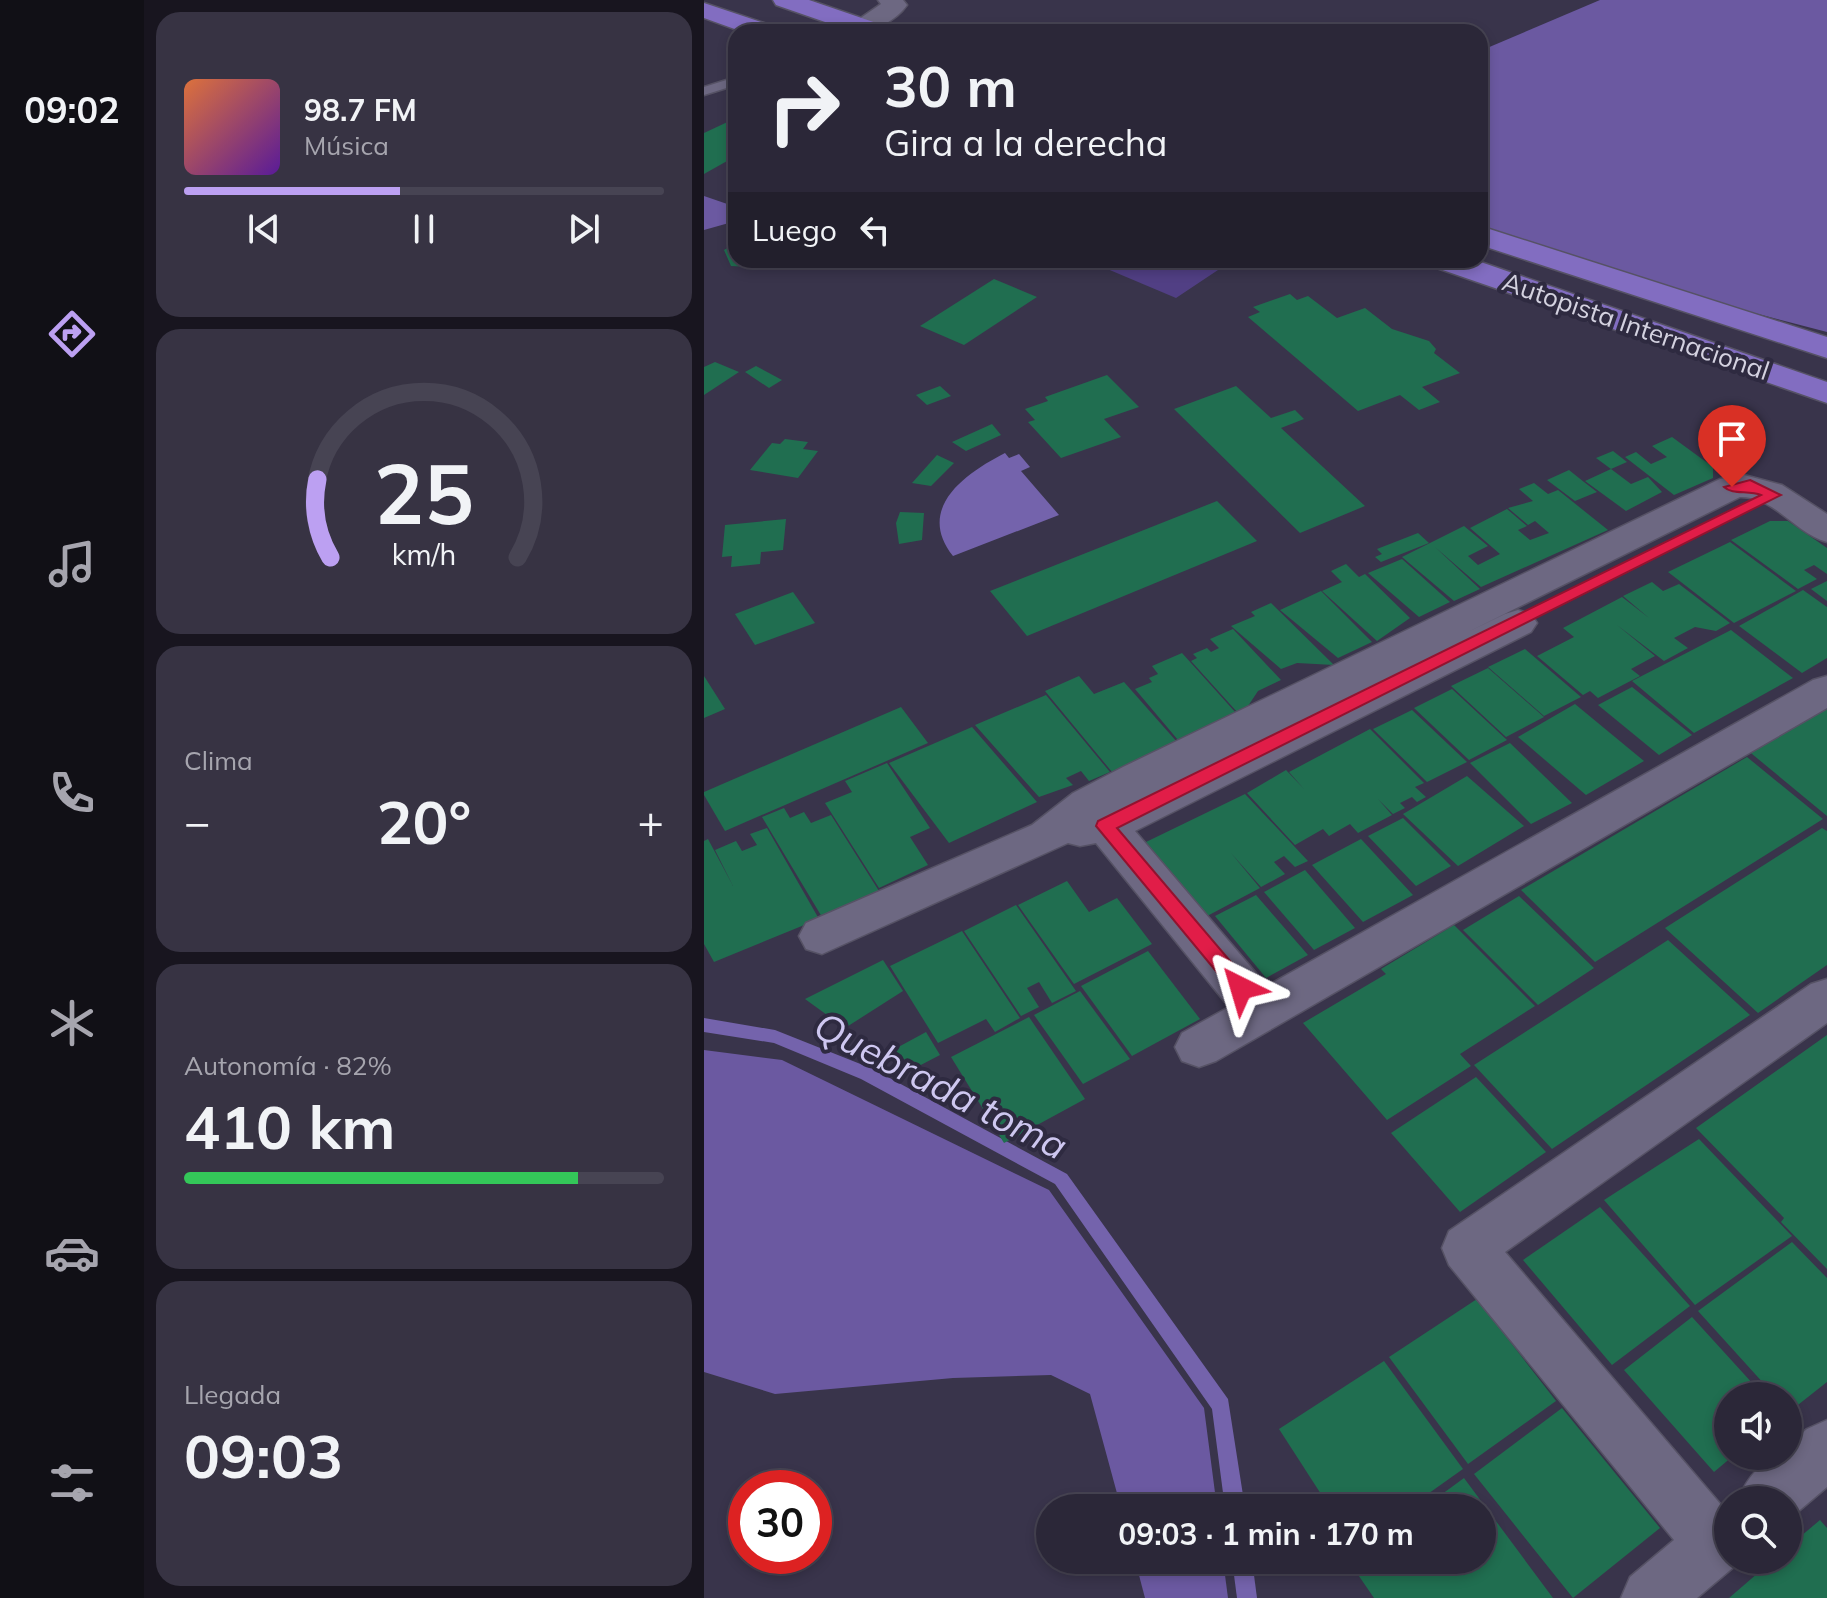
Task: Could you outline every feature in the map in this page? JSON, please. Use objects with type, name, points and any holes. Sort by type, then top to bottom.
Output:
[{"type":"highway","points":[[785,0],[855,24]]},
{"type":"highway","points":[[704,10],[744,24]]},
{"type":"highway","name":"Autopista Internacional","points":[[1488,238],[1827,348]]},
{"type":"highway","name":"Autopista Internacional","points":[[1468,268],[1827,393]]},
{"type":"street","points":[[875,24],[895,5],[890,0]]},
{"type":"street","points":[[822,936],[1097,815],[1773,495],[1827,531]]},
{"type":"street","points":[[1199,1047],[1827,690]]},
{"type":"street","points":[[1097,815],[1260,1011]]},
{"type":"street","points":[[1714,1529],[1468,1248],[1827,998]]},
{"type":"street","points":[[1783,1486],[1827,1449]]},
{"type":"street","points":[[1651,1598],[1714,1545]]},
{"type":"lane","points":[[704,91],[728,84]]},
{"type":"shaded area","points":[[1600,0],[1827,0],[1827,332],[1743,310],[1488,229],[1488,48]]},
{"type":"shaded area","points":[[704,196],[728,204],[728,223],[704,230]]},
{"type":"shaded area","points":[[1105,268],[1221,268],[1176,298]]},
{"type":"shaded area","points":[[1005,453],[1009,458],[1019,454],[1030,467],[1021,471],[1059,515],[953,556],[943,539],[940,522],[942,508],[961,482]]},
{"type":"shaded area","points":[[704,1050],[782,1060],[1049,1190],[1204,1408],[1215,1494],[1117,1494],[1090,1394],[1051,1375],[953,1378],[775,1394],[704,1372]]},
{"type":"shaded area","points":[[1139,1574],[1225,1574],[1228,1598],[1145,1598]]},
{"type":"building","points":[[728,122],[728,160],[704,174],[704,133]]},
{"type":"building","points":[[994,279],[1037,297],[964,345],[920,326]]},
{"type":"building","points":[[1290,294],[1297,300],[1308,296],[1337,318],[1365,308],[1392,329],[1429,341],[1436,349],[1434,353],[1460,373],[1422,387],[1440,402],[1419,410],[1400,395],[1358,411],[1248,317],[1260,312],[1253,307]]},
{"type":"building","points":[[715,362],[739,372],[704,395],[704,367]]},
{"type":"building","points":[[756,366],[782,380],[769,388],[745,372]]},
{"type":"building","points":[[1107,375],[1139,407],[1104,419],[1121,437],[1061,458],[1028,422],[1035,420],[1025,409],[1048,401],[1045,397]]},
{"type":"building","points":[[940,386],[951,396],[927,405],[916,395]]},
{"type":"building","points":[[1236,386],[1271,418],[1295,410],[1304,419],[1281,428],[1365,506],[1300,533],[1174,409]]},
{"type":"building","points":[[992,424],[1001,435],[966,451],[952,442]]},
{"type":"building","points":[[1672,437],[1713,467],[1713,478],[1674,495],[1625,457],[1636,452],[1651,464],[1667,457],[1652,446]]},
{"type":"building","points":[[785,439],[808,442],[803,449],[818,451],[798,478],[750,470],[772,443],[780,444]]},
{"type":"building","points":[[1613,451],[1627,462],[1611,469],[1596,458]]},
{"type":"building","points":[[937,455],[954,463],[931,486],[912,483]]},
{"type":"building","points":[[1611,469],[1631,484],[1648,477],[1662,492],[1626,511],[1585,481]]},
{"type":"building","points":[[1569,470],[1597,492],[1575,501],[1547,480]]},
{"type":"building","points":[[1534,483],[1548,494],[1558,490],[1608,530],[1481,587],[1435,547],[1480,589],[1454,601],[1402,557],[1464,526],[1488,546],[1468,556],[1478,565],[1500,554],[1470,528],[1507,509],[1527,526],[1518,530],[1530,540],[1549,533],[1535,521],[1528,525],[1508,508],[1533,501],[1519,489]]},
{"type":"building","points":[[1217,501],[1257,541],[1027,636],[990,591]]},
{"type":"building","points":[[900,512],[924,513],[922,540],[899,544],[896,523]]},
{"type":"building","points":[[786,519],[783,550],[761,552],[760,564],[731,567],[732,556],[722,557],[725,525]]},
{"type":"building","points":[[1770,521],[1788,521],[1827,548],[1827,574],[1814,565],[1804,570],[1817,579],[1798,589],[1731,540]]},
{"type":"building","points":[[1418,533],[1429,543],[1381,562],[1375,557],[1382,554],[1377,549]]},
{"type":"building","points":[[1730,542],[1796,591],[1734,623],[1668,572]]},
{"type":"building","points":[[1402,559],[1450,602],[1419,617],[1368,573]]},
{"type":"building","points":[[1346,564],[1359,577],[1365,574],[1410,618],[1377,641],[1322,591],[1342,582],[1331,571]]},
{"type":"building","points":[[1827,581],[1827,601],[1811,589]]},
{"type":"building","points":[[1652,582],[1663,591],[1679,584],[1730,623],[1716,631],[1695,627],[1674,638],[1688,648],[1664,661],[1617,625],[1655,656],[1631,669],[1640,676],[1598,698],[1590,691],[1583,695],[1537,656],[1574,637],[1563,628],[1622,597],[1649,618],[1623,596]]},
{"type":"building","points":[[1803,590],[1827,607],[1827,658],[1802,673],[1739,626]]},
{"type":"building","points":[[1321,591],[1372,642],[1338,658],[1280,610]]},
{"type":"building","points":[[793,592],[815,623],[755,645],[735,614]]},
{"type":"building","points":[[1271,603],[1334,665],[1297,663],[1281,669],[1231,626],[1255,616],[1251,612]]},
{"type":"building","points":[[1233,629],[1281,680],[1258,691],[1246,709],[1238,713],[1191,661],[1197,658],[1193,654],[1207,648],[1211,652],[1219,648],[1210,639]]},
{"type":"building","points":[[1731,630],[1793,678],[1694,733],[1632,681]]},
{"type":"building","points":[[1525,649],[1581,697],[1544,716],[1488,667]]},
{"type":"building","points":[[1182,653],[1236,713],[1178,740],[1135,689],[1152,682],[1149,678],[1158,674],[1152,666]]},
{"type":"building","points":[[1488,668],[1544,717],[1506,737],[1451,686]]},
{"type":"building","points":[[704,676],[725,709],[704,718]]},
{"type":"building","points":[[1079,676],[1094,694],[1124,682],[1177,742],[1117,778],[1045,691]]},
{"type":"building","points":[[1632,687],[1692,735],[1659,755],[1598,705]]},
{"type":"building","points":[[1452,689],[1507,740],[1469,760],[1414,708]]},
{"type":"building","points":[[1046,695],[1110,772],[1089,781],[1081,771],[1066,778],[1073,785],[1039,797],[975,725]]},
{"type":"building","points":[[1575,704],[1644,761],[1586,795],[1518,737]]},
{"type":"building","points":[[1827,704],[1827,816],[1746,749]]},
{"type":"building","points":[[901,707],[928,743],[725,831],[704,795],[704,792]]},
{"type":"building","points":[[1412,710],[1467,762],[1427,782],[1373,729]]},
{"type":"building","points":[[972,727],[1037,802],[949,843],[889,763]]},
{"type":"building","points":[[1370,729],[1424,783],[1415,787],[1426,797],[1417,802],[1412,797],[1400,803],[1405,808],[1393,814],[1378,799],[1392,815],[1358,833],[1350,824],[1329,836],[1323,829],[1295,845],[1247,793],[1286,770],[1304,789],[1289,772]]},
{"type":"building","points":[[1510,743],[1572,803],[1531,824],[1470,763]]},
{"type":"building","points":[[1747,757],[1823,819],[1595,962],[1521,890]]},
{"type":"building","points":[[887,763],[930,828],[910,837],[928,865],[879,888],[825,803],[852,792],[845,781]]},
{"type":"building","points":[[1467,776],[1524,826],[1458,866],[1403,814]]},
{"type":"building","points":[[1245,794],[1308,861],[1295,867],[1284,856],[1274,862],[1285,874],[1261,887],[1231,853],[1260,888],[1194,923],[1141,848],[1146,842]]},
{"type":"building","points":[[784,808],[790,818],[804,812],[811,823],[831,815],[879,891],[822,917],[762,817]]},
{"type":"building","points":[[1403,818],[1451,866],[1416,886],[1368,836]]},
{"type":"building","points":[[767,828],[819,919],[714,962],[704,944],[704,841],[708,839],[733,886],[715,850],[736,841],[742,851],[757,845],[750,834]]},
{"type":"building","points":[[1822,828],[1827,831],[1827,965],[1758,1013],[1665,928]]},
{"type":"building","points":[[1361,839],[1413,895],[1363,922],[1312,865]]},
{"type":"building","points":[[1305,870],[1355,928],[1314,950],[1264,892]]},
{"type":"building","points":[[1067,881],[1089,912],[1117,898],[1152,944],[1074,984],[1018,905]]},
{"type":"building","points":[[1256,895],[1308,955],[1266,978],[1215,916]]},
{"type":"building","points":[[1519,896],[1594,968],[1538,1005],[1463,930]]},
{"type":"building","points":[[1016,905],[1076,991],[1052,1003],[1039,982],[1027,988],[1039,1007],[1021,1016],[964,931]]},
{"type":"building","points":[[1454,925],[1535,1006],[1460,1054],[1471,1066],[1387,1120],[1303,1023],[1386,974],[1381,969]]},
{"type":"building","points":[[962,931],[1020,1018],[995,1032],[986,1019],[938,1043],[890,966]]},
{"type":"building","points":[[1668,940],[1750,1015],[1552,1149],[1474,1065]]},
{"type":"building","points":[[1148,951],[1200,1019],[1132,1056],[1081,986]]},
{"type":"building","points":[[883,960],[903,991],[845,1028],[805,999]]},
{"type":"building","points":[[1080,991],[1130,1059],[1083,1084],[1034,1015]]},
{"type":"building","points":[[1029,1017],[1085,1099],[1004,1143],[951,1057]]},
{"type":"building","points":[[926,1032],[940,1055],[917,1067],[891,1051]]},
{"type":"building","points":[[1827,1035],[1827,1269],[1781,1222],[1784,1218],[1696,1128]]},
{"type":"building","points":[[1476,1077],[1546,1152],[1460,1212],[1391,1133]]},
{"type":"building","points":[[1699,1139],[1792,1236],[1695,1305],[1604,1200]]},
{"type":"building","points":[[1600,1207],[1690,1306],[1612,1365],[1523,1260]]},
{"type":"building","points":[[1792,1242],[1827,1278],[1827,1382],[1802,1402],[1802,1382],[1762,1382],[1698,1311]]},
{"type":"building","points":[[1477,1299],[1556,1401],[1468,1464],[1389,1357]]},
{"type":"building","points":[[1692,1317],[1751,1382],[1714,1382],[1716,1470],[1714,1472],[1624,1370]]},
{"type":"building","points":[[1384,1361],[1463,1469],[1428,1494],[1321,1494],[1279,1429]]},
{"type":"building","points":[[1562,1408],[1660,1528],[1573,1598],[1496,1502],[1496,1494],[1490,1494],[1474,1474]]},
{"type":"building","points":[[1464,1478],[1476,1494],[1442,1494]]},
{"type":"building","points":[[1820,1520],[1827,1528],[1827,1598],[1729,1598],[1757,1574],[1802,1574],[1802,1535]]},
{"type":"building","points":[[1496,1521],[1553,1598],[1374,1598],[1358,1574],[1496,1574]]},
{"type":"waterway","name":"Quebrada toma","points":[[704,1025],[775,1037],[867,1074],[1061,1179],[1221,1406],[1233,1494]]},
{"type":"waterway","name":"Quebrada toma","points":[[1244,1574],[1247,1598]]},
{"type":"route","points":[[1241,988],[1105,826],[1163,800],[1773,495],[1750,485],[1732,487]]}]
